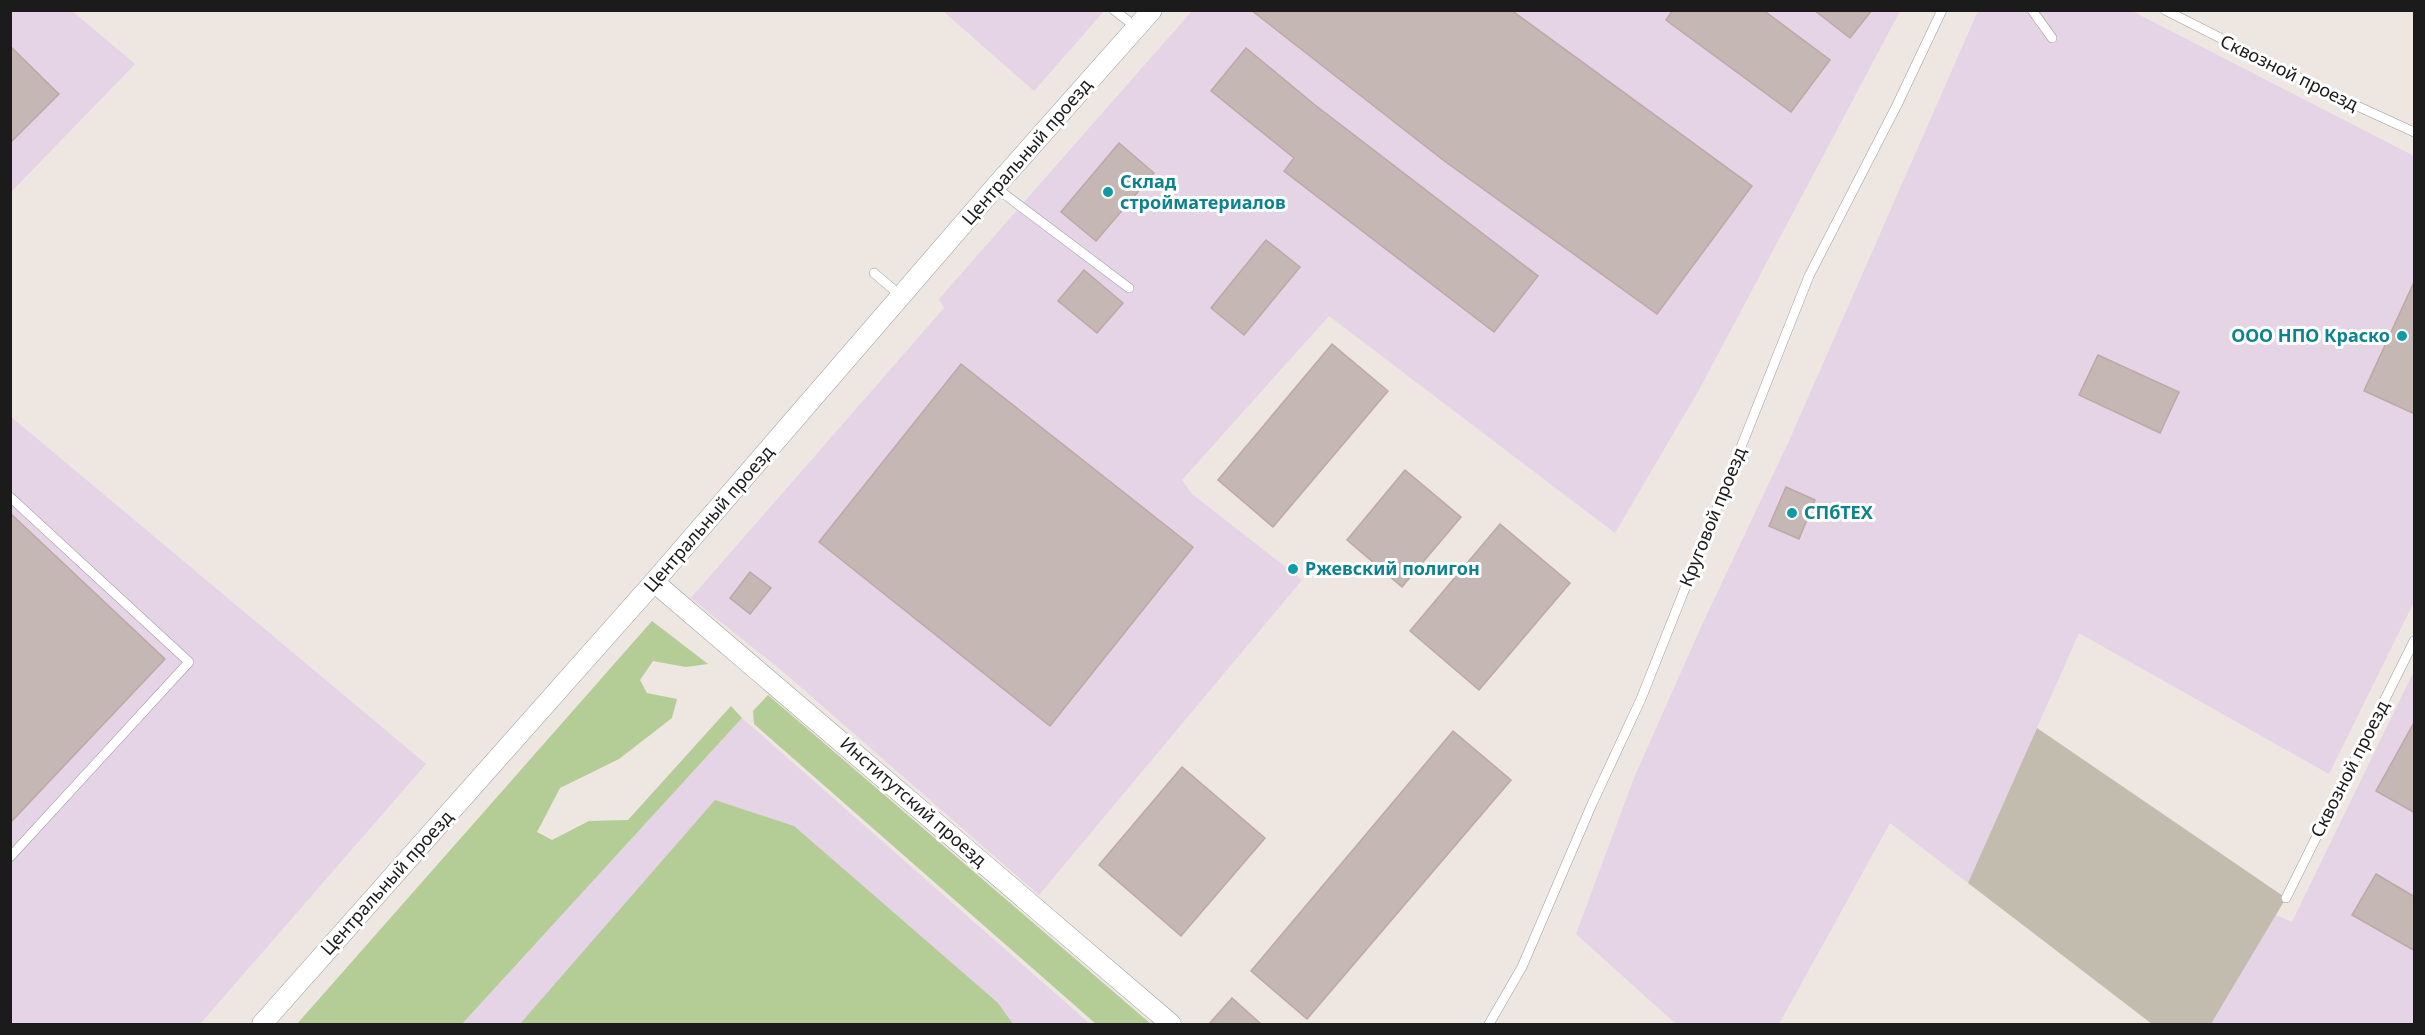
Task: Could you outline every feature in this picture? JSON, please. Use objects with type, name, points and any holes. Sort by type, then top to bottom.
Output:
[{"type":"street","name":"Центральный проезд","points":[[262,1024],[654,582],[995,187],[1152,10]]},
{"type":"street","name":"Институтский проезд","points":[[654,582],[1108,962],[1171,1024]]},
{"type":"lane","points":[[1114,10],[1137,28]]},
{"type":"lane","name":"Круговой проезд","points":[[1489,1024],[1522,967],[1592,804],[1641,699],[1809,276],[1897,105],[1942,10]]},
{"type":"lane","points":[[2032,10],[2052,38]]},
{"type":"lane","name":"Сквозной проезд","points":[[2164,10],[2332,95],[2415,132]]},
{"type":"lane","points":[[995,187],[1129,288]]},
{"type":"lane","points":[[874,273],[900,297]]},
{"type":"lane","points":[[10,497],[189,662],[10,857]]},
{"type":"lane","name":"Сквозной проезд","points":[[2286,898],[2415,641]]},
{"type":"shaded area","points":[[11,11],[72,11],[135,64],[11,192]]},
{"type":"shaded area","points":[[943,11],[1104,11],[1034,91]]},
{"type":"shaded area","points":[[1192,11],[1900,11],[1700,388],[1615,533],[1329,316],[1182,480],[1192,494],[1302,580],[1039,895],[781,670],[691,598],[944,308],[939,299]]},
{"type":"shaded area","points":[[1978,11],[2132,11],[2414,156],[2414,602],[2329,774],[2079,633],[1968,883],[1890,823],[1779,1024],[1676,1024],[1576,934],[1634,778],[1701,627],[1789,441]]},
{"type":"shaded area","points":[[10,416],[426,764],[200,1024],[11,1024]]},
{"type":"shaded area","points":[[2414,671],[2414,1024],[2211,1024],[2276,915],[2292,922]]},
{"type":"shaded area","points":[[742,718],[1090,1024],[462,1024]]},
{"type":"shaded area","points":[[2037,728],[2286,898],[2211,1024],[2152,1024],[1968,883]]},
{"type":"green space","points":[[652,621],[708,664],[686,667],[653,661],[640,680],[647,693],[677,699],[672,718],[619,759],[560,788],[537,832],[552,840],[589,821],[628,820],[731,706],[742,718],[462,1024],[297,1024]]},
{"type":"green space","points":[[768,695],[1151,1024],[1096,1024],[754,724],[753,711]]},
{"type":"green space","points":[[715,800],[794,826],[998,1003],[1013,1024],[520,1024]]},
{"type":"building","points":[[1251,10],[1511,10],[1752,186],[1657,314],[1443,160]]},
{"type":"building","points":[[1673,10],[1763,10],[1830,60],[1791,112],[1666,20]]},
{"type":"building","points":[[1814,10],[1872,10],[1850,38]]},
{"type":"building","points":[[10,46],[59,94],[10,143]]},
{"type":"building","points":[[1246,48],[1315,105],[1538,276],[1494,332],[1284,171],[1294,158],[1211,91]]},
{"type":"building","name":"Склад стройматериалов","points":[[1119,143],[1154,173],[1096,241],[1061,212]]},
{"type":"building","points":[[1266,240],[1300,267],[1244,335],[1211,308]]},
{"type":"building","points":[[1084,270],[1123,303],[1097,333],[1058,301]]},
{"type":"building","name":"ООО НПО Краско","points":[[2415,280],[2415,414],[2364,391]]},
{"type":"building","points":[[1332,344],[1388,391],[1273,527],[1218,480]]},
{"type":"building","points":[[2098,355],[2179,392],[2160,433],[2079,395]]},
{"type":"building","points":[[961,364],[1193,547],[1050,726],[819,542]]},
{"type":"building","points":[[1405,470],[1461,517],[1402,587],[1347,540]]},
{"type":"building","name":"СПбТЕХ","points":[[1786,487],[1815,500],[1799,539],[1769,526]]},
{"type":"building","points":[[10,513],[165,659],[10,823]]},
{"type":"building","points":[[1500,524],[1570,583],[1479,690],[1410,631]]},
{"type":"building","points":[[750,572],[771,588],[750,614],[730,598]]},
{"type":"building","points":[[2415,721],[2415,813],[2376,791]]},
{"type":"building","points":[[1453,731],[1511,780],[1307,1019],[1251,971]]},
{"type":"building","points":[[1182,767],[1265,838],[1181,936],[1099,865]]},
{"type":"building","points":[[2376,874],[2415,897],[2415,951],[2352,915]]},
{"type":"building","points":[[1232,998],[1261,1024],[1209,1024]]},
{"type":"place","name":"Склад стройматериалов","points":[[1108,192]]},
{"type":"place","name":"ООО НПО Краско","points":[[2402,336]]},
{"type":"place","name":"СПбТЕХ","points":[[1792,513]]},
{"type":"place","name":"Ржевский полигон","points":[[1293,569]]}]
